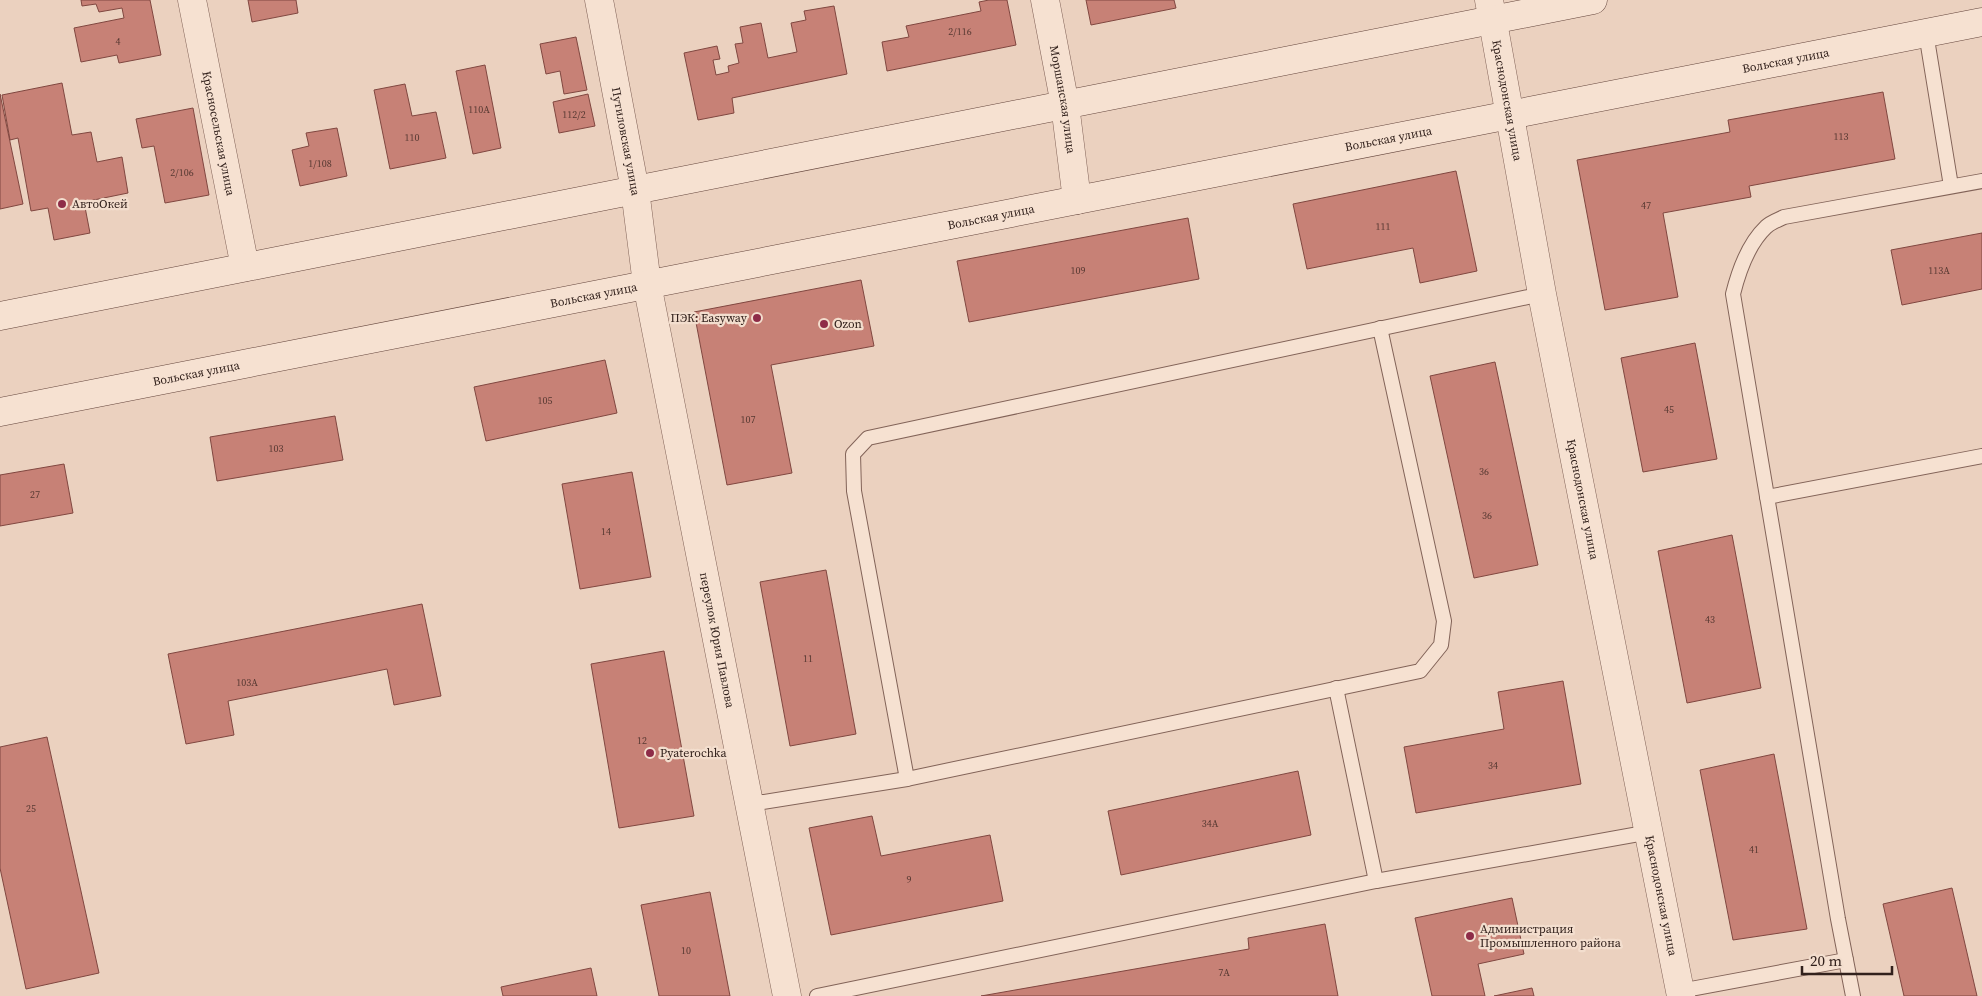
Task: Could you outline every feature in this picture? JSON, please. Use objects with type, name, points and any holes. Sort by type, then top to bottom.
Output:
[{"type":"main road","name":"Красносельская улица","points":[[192,0],[245,267]]},
{"type":"main road","name":"Путиловская улица","points":[[599,0],[636,190],[647,284]]},
{"type":"main road","name":"Моршанская улица","points":[[1045,0],[1066,105],[1077,200]]},
{"type":"main road","points":[[0,316],[1066,105],[1491,10],[1593,0]]},
{"type":"main road","name":"Краснодонская улица","points":[[1491,10],[1542,294],[1650,832],[1680,993]]},
{"type":"main road","name":"Вольская улица","points":[[0,412],[1982,22]]},
{"type":"main road","name":"переулок Юрия Павлова","points":[[647,284],[787,996]]},
{"type":"lane","points":[[1926,33],[1951,186]]},
{"type":"lane","points":[[1853,996],[1733,294],[1740,269],[1752,245],[1767,226],[1784,217],[1982,181]]},
{"type":"lane","points":[[907,779],[854,491],[852,454],[868,438],[1542,294]]},
{"type":"lane","points":[[750,804],[907,779],[1420,671],[1441,645],[1444,621],[1380,328]]},
{"type":"lane","points":[[1767,497],[1982,456]]},
{"type":"lane","points":[[1336,688],[1376,881]]},
{"type":"lane","points":[[817,996],[1376,881],[1650,832]]},
{"type":"lane","points":[[1680,993],[1846,960]]},
{"type":"building","points":[[81,0],[150,0],[161,55],[119,63],[117,55],[81,62],[74,28],[124,18],[122,8],[99,12],[96,4],[82,6]]},
{"type":"building","points":[[248,0],[296,0],[298,13],[252,22]]},
{"type":"building","points":[[1007,0],[1016,45],[887,71],[882,42],[909,37],[906,26],[981,11],[979,2]]},
{"type":"building","points":[[1086,0],[1174,0],[1176,8],[1091,25]]},
{"type":"building","points":[[834,6],[847,74],[732,98],[734,113],[698,120],[684,53],[717,46],[720,59],[713,60],[716,75],[729,72],[728,66],[739,63],[735,44],[743,43],[740,27],[761,23],[768,58],[797,52],[791,23],[806,20],[804,11]]},
{"type":"building","points":[[576,37],[587,90],[564,94],[560,71],[546,74],[540,44]]},
{"type":"building","points":[[485,65],[501,148],[473,154],[456,71]]},
{"type":"building","points":[[62,83],[72,135],[91,132],[97,162],[122,157],[128,193],[84,202],[90,233],[54,240],[48,208],[31,211],[18,138],[10,140],[2,95]]},
{"type":"building","points":[[405,84],[412,116],[436,112],[446,158],[390,169],[374,90]]},
{"type":"building","points":[[1883,92],[1895,159],[1749,186],[1751,197],[1663,213],[1678,297],[1605,310],[1577,160],[1730,132],[1728,120]]},
{"type":"building","points":[[0,94],[23,204],[0,209]]},
{"type":"building","points":[[588,94],[595,126],[559,133],[553,102]]},
{"type":"building","points":[[193,108],[209,195],[165,203],[154,146],[142,148],[136,119]]},
{"type":"building","points":[[337,128],[347,176],[300,186],[292,150],[309,146],[306,133]]},
{"type":"building","points":[[1456,171],[1477,271],[1420,283],[1413,248],[1307,269],[1293,204]]},
{"type":"building","points":[[1188,218],[1199,279],[969,322],[957,261]]},
{"type":"building","points":[[1982,233],[1982,289],[1902,305],[1891,250]]},
{"type":"building","points":[[861,280],[874,346],[771,365],[792,473],[727,485],[694,312]]},
{"type":"building","points":[[1695,343],[1717,459],[1643,472],[1621,358]]},
{"type":"building","points":[[605,360],[617,413],[486,441],[474,387]]},
{"type":"building","points":[[1495,362],[1538,565],[1474,578],[1430,376]]},
{"type":"building","points":[[335,416],[343,460],[217,481],[210,437]]},
{"type":"building","points":[[64,464],[73,513],[0,526],[0,475]]},
{"type":"building","points":[[632,472],[651,577],[580,589],[562,484]]},
{"type":"building","points":[[1732,535],[1761,688],[1687,703],[1658,551]]},
{"type":"building","points":[[826,570],[856,734],[790,746],[760,582]]},
{"type":"building","points":[[422,604],[441,696],[394,705],[387,669],[228,701],[234,735],[186,744],[168,654]]},
{"type":"building","points":[[664,651],[694,816],[619,828],[591,664]]},
{"type":"building","points":[[1563,681],[1581,784],[1416,813],[1404,747],[1504,729],[1498,692]]},
{"type":"building","points":[[47,737],[99,973],[26,989],[0,868],[0,747]]},
{"type":"building","points":[[1774,754],[1807,929],[1733,940],[1700,770]]},
{"type":"building","points":[[1298,771],[1311,835],[1121,875],[1108,811]]},
{"type":"building","points":[[872,816],[881,856],[990,835],[1003,901],[831,935],[809,828]]},
{"type":"building","points":[[1952,888],[1977,996],[1904,996],[1883,904]]},
{"type":"building","points":[[710,892],[730,996],[659,996],[641,905]]},
{"type":"building","name":"Администрация Промышленного района","points":[[1512,898],[1524,954],[1478,964],[1485,996],[1432,996],[1415,918]]},
{"type":"building","points":[[1325,924],[1338,996],[981,996],[1249,949],[1248,938]]},
{"type":"building","points":[[591,968],[597,996],[503,996],[501,987]]},
{"type":"building","points":[[1532,988],[1534,996],[1494,996]]},
{"type":"place","name":"АвтоОкей","points":[[62,204]]},
{"type":"place","name":"ПЭК: Easyway","points":[[757,318]]},
{"type":"place","name":"Ozon","points":[[824,324]]},
{"type":"place","name":"Pyaterochka","points":[[650,753]]},
{"type":"place","name":"Администрация Промышленного района","points":[[1470,936]]}]
